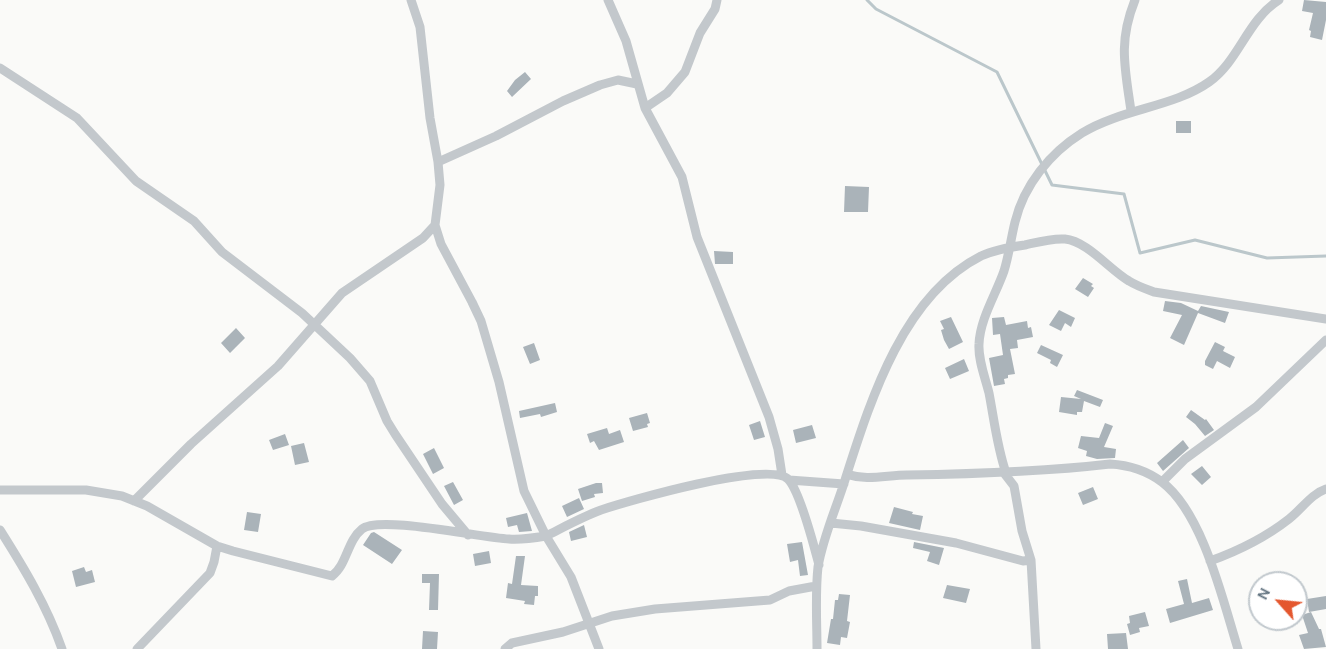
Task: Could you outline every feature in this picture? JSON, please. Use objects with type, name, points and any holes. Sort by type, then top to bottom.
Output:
[{"type":"street","points":[[411,0],[420,27],[430,118],[438,162],[440,185],[435,225],[441,244],[481,321],[499,382],[524,491],[546,536],[571,578],[599,649]]},
{"type":"street","points":[[608,0],[626,41],[645,108],[682,177],[697,237],[765,407],[786,477],[806,521],[819,565]]},
{"type":"street","points":[[645,108],[667,93],[685,72],[700,33],[715,9],[717,0]]},
{"type":"street","points":[[1131,111],[1123,51],[1125,29],[1135,0]]},
{"type":"street","points":[[1036,649],[1031,560],[1022,531],[1014,486],[1005,473],[1000,455],[979,352],[979,340],[1005,269],[1019,208],[1045,163],[1057,151],[1101,123],[1195,91],[1213,79],[1232,58],[1263,14],[1279,0]]},
{"type":"street","points":[[0,68],[77,118],[136,180],[180,209],[222,252],[277,293],[350,358],[370,381],[387,421],[442,504],[468,535]]},
{"type":"street","points":[[438,162],[592,88],[618,80],[637,84]]},
{"type":"street","points":[[134,501],[191,444],[278,366],[342,293],[423,238],[435,225]]},
{"type":"street","points":[[817,649],[816,585],[823,543],[866,418],[912,319],[937,289],[964,266],[982,255],[1050,240],[1065,239],[1082,246],[1131,282],[1154,292],[1326,319]]},
{"type":"street","points":[[1162,482],[1185,459],[1256,407],[1326,340]]},
{"type":"street","points":[[847,474],[866,478],[898,475],[1005,473],[1124,464],[1141,471],[1162,482],[1194,522],[1238,649]]},
{"type":"street","points":[[0,489],[86,490],[110,494],[134,501],[162,514],[217,546],[332,576],[340,568],[363,528],[382,525],[410,526],[468,535],[515,539],[546,536],[599,511],[644,497],[716,480],[767,474],[844,484]]},
{"type":"street","points":[[1209,561],[1269,534],[1294,515],[1316,493],[1326,489]]},
{"type":"street","points":[[831,523],[956,543],[1023,561],[1031,560]]},
{"type":"street","points":[[0,530],[48,613],[62,649]]},
{"type":"street","points":[[137,649],[210,573],[217,546]]},
{"type":"street","points":[[505,649],[512,643],[555,634],[612,616],[655,609],[770,600],[789,591],[816,585]]},
{"type":"building","points":[[1304,0],[1326,2],[1326,20],[1322,40],[1310,37],[1311,31],[1309,30],[1313,13],[1302,11]]},
{"type":"building","points":[[525,72],[531,79],[512,97],[507,91]]},
{"type":"building","points":[[1176,121],[1191,121],[1191,133],[1176,133]]},
{"type":"building","points":[[845,186],[869,187],[868,212],[844,212]]},
{"type":"building","points":[[714,251],[733,252],[733,264],[715,264]]},
{"type":"building","points":[[1083,278],[1093,284],[1091,286],[1094,288],[1088,297],[1075,289]]},
{"type":"building","points":[[1165,301],[1181,303],[1198,311],[1201,306],[1229,312],[1225,323],[1198,313],[1184,345],[1170,338],[1182,315],[1163,311]]},
{"type":"building","points":[[1059,310],[1075,318],[1071,327],[1065,323],[1061,331],[1049,325]]},
{"type":"building","points":[[951,317],[963,342],[949,349],[944,340],[941,330],[944,329],[940,321]]},
{"type":"building","points":[[1004,317],[1006,325],[1027,321],[1033,337],[1017,340],[1018,348],[1010,349],[1015,374],[1008,375],[1008,378],[1004,379],[1005,384],[994,386],[989,358],[1003,355],[1000,334],[993,335],[992,318]]},
{"type":"building","points":[[236,328],[245,338],[230,353],[221,343]]},
{"type":"building","points":[[1215,342],[1225,347],[1223,351],[1235,357],[1230,368],[1217,361],[1213,369],[1205,365]]},
{"type":"building","points":[[534,343],[540,360],[530,364],[523,347]]},
{"type":"building","points":[[1041,345],[1063,355],[1057,367],[1050,363],[1051,360],[1037,353]]},
{"type":"building","points":[[964,359],[969,371],[950,379],[945,368]]},
{"type":"building","points":[[1077,390],[1103,400],[1100,407],[1084,401],[1082,412],[1077,412],[1077,415],[1059,412],[1061,397],[1081,399],[1074,396]]},
{"type":"building","points":[[555,403],[557,412],[541,417],[540,414],[520,418],[519,411]]},
{"type":"building","points":[[1191,410],[1206,419],[1214,430],[1205,436],[1186,417]]},
{"type":"building","points":[[647,413],[650,423],[647,424],[648,427],[633,431],[629,418]]},
{"type":"building","points":[[760,421],[765,437],[754,440],[749,425]]},
{"type":"building","points":[[1105,423],[1113,426],[1104,447],[1116,449],[1115,458],[1097,459],[1086,456],[1087,451],[1078,448],[1081,436],[1099,438]]},
{"type":"building","points":[[812,425],[816,438],[796,443],[793,430]]},
{"type":"building","points":[[607,428],[609,434],[620,430],[624,442],[599,450],[594,441],[590,443],[587,434]]},
{"type":"building","points":[[285,434],[289,445],[273,450],[269,440]]},
{"type":"building","points":[[1183,440],[1189,448],[1163,471],[1157,463]]},
{"type":"building","points":[[304,443],[309,462],[295,465],[291,446]]},
{"type":"building","points":[[434,448],[444,468],[433,474],[423,454]]},
{"type":"building","points":[[1202,466],[1211,477],[1202,485],[1191,474]]},
{"type":"building","points":[[453,482],[463,500],[454,505],[444,486]]},
{"type":"building","points":[[602,483],[603,493],[594,494],[595,497],[582,501],[578,489]]},
{"type":"building","points":[[1093,487],[1098,499],[1083,505],[1078,493]]},
{"type":"building","points":[[579,498],[584,509],[567,517],[562,506]]},
{"type":"building","points":[[894,507],[923,516],[920,530],[889,523]]},
{"type":"building","points":[[247,512],[261,514],[258,532],[244,530]]},
{"type":"building","points":[[527,513],[532,531],[519,532],[517,525],[508,527],[506,518]]},
{"type":"building","points":[[584,525],[587,537],[571,541],[569,532]]},
{"type":"building","points":[[374,532],[402,550],[392,564],[363,545]]},
{"type":"building","points":[[802,542],[808,575],[800,576],[798,560],[790,562],[787,544]]},
{"type":"building","points":[[914,542],[944,548],[939,565],[927,561],[930,552],[913,548]]},
{"type":"building","points":[[489,551],[491,563],[475,566],[473,554]]},
{"type":"building","points":[[516,556],[525,556],[521,585],[538,586],[538,596],[535,596],[534,605],[506,598],[508,583],[512,584]]},
{"type":"building","points":[[84,567],[86,572],[92,570],[95,582],[76,587],[72,571]]},
{"type":"building","points":[[422,574],[439,574],[438,610],[429,610],[430,583],[422,583]]},
{"type":"building","points":[[1187,579],[1192,603],[1209,598],[1213,610],[1170,623],[1166,609],[1184,604],[1178,581]]},
{"type":"building","points":[[947,585],[970,589],[966,603],[943,598]]},
{"type":"building","points":[[839,594],[850,595],[847,621],[850,622],[847,638],[841,637],[840,645],[827,643],[835,600],[838,600]]},
{"type":"building","points":[[1326,596],[1326,609],[1309,612],[1308,599]]},
{"type":"building","points":[[1145,612],[1149,626],[1139,628],[1140,632],[1130,635],[1127,624],[1130,623],[1129,616]]},
{"type":"building","points":[[1311,612],[1321,629],[1326,647],[1304,649],[1299,635],[1308,633],[1308,613]]},
{"type":"building","points":[[423,631],[438,632],[437,649],[422,649]]},
{"type":"building","points":[[1126,633],[1128,649],[1108,649],[1107,634]]},
{"type":"waterway","points":[[867,0],[876,9],[997,72],[1052,185],[1124,194],[1140,253],[1195,240],[1267,258],[1326,256]]}]
